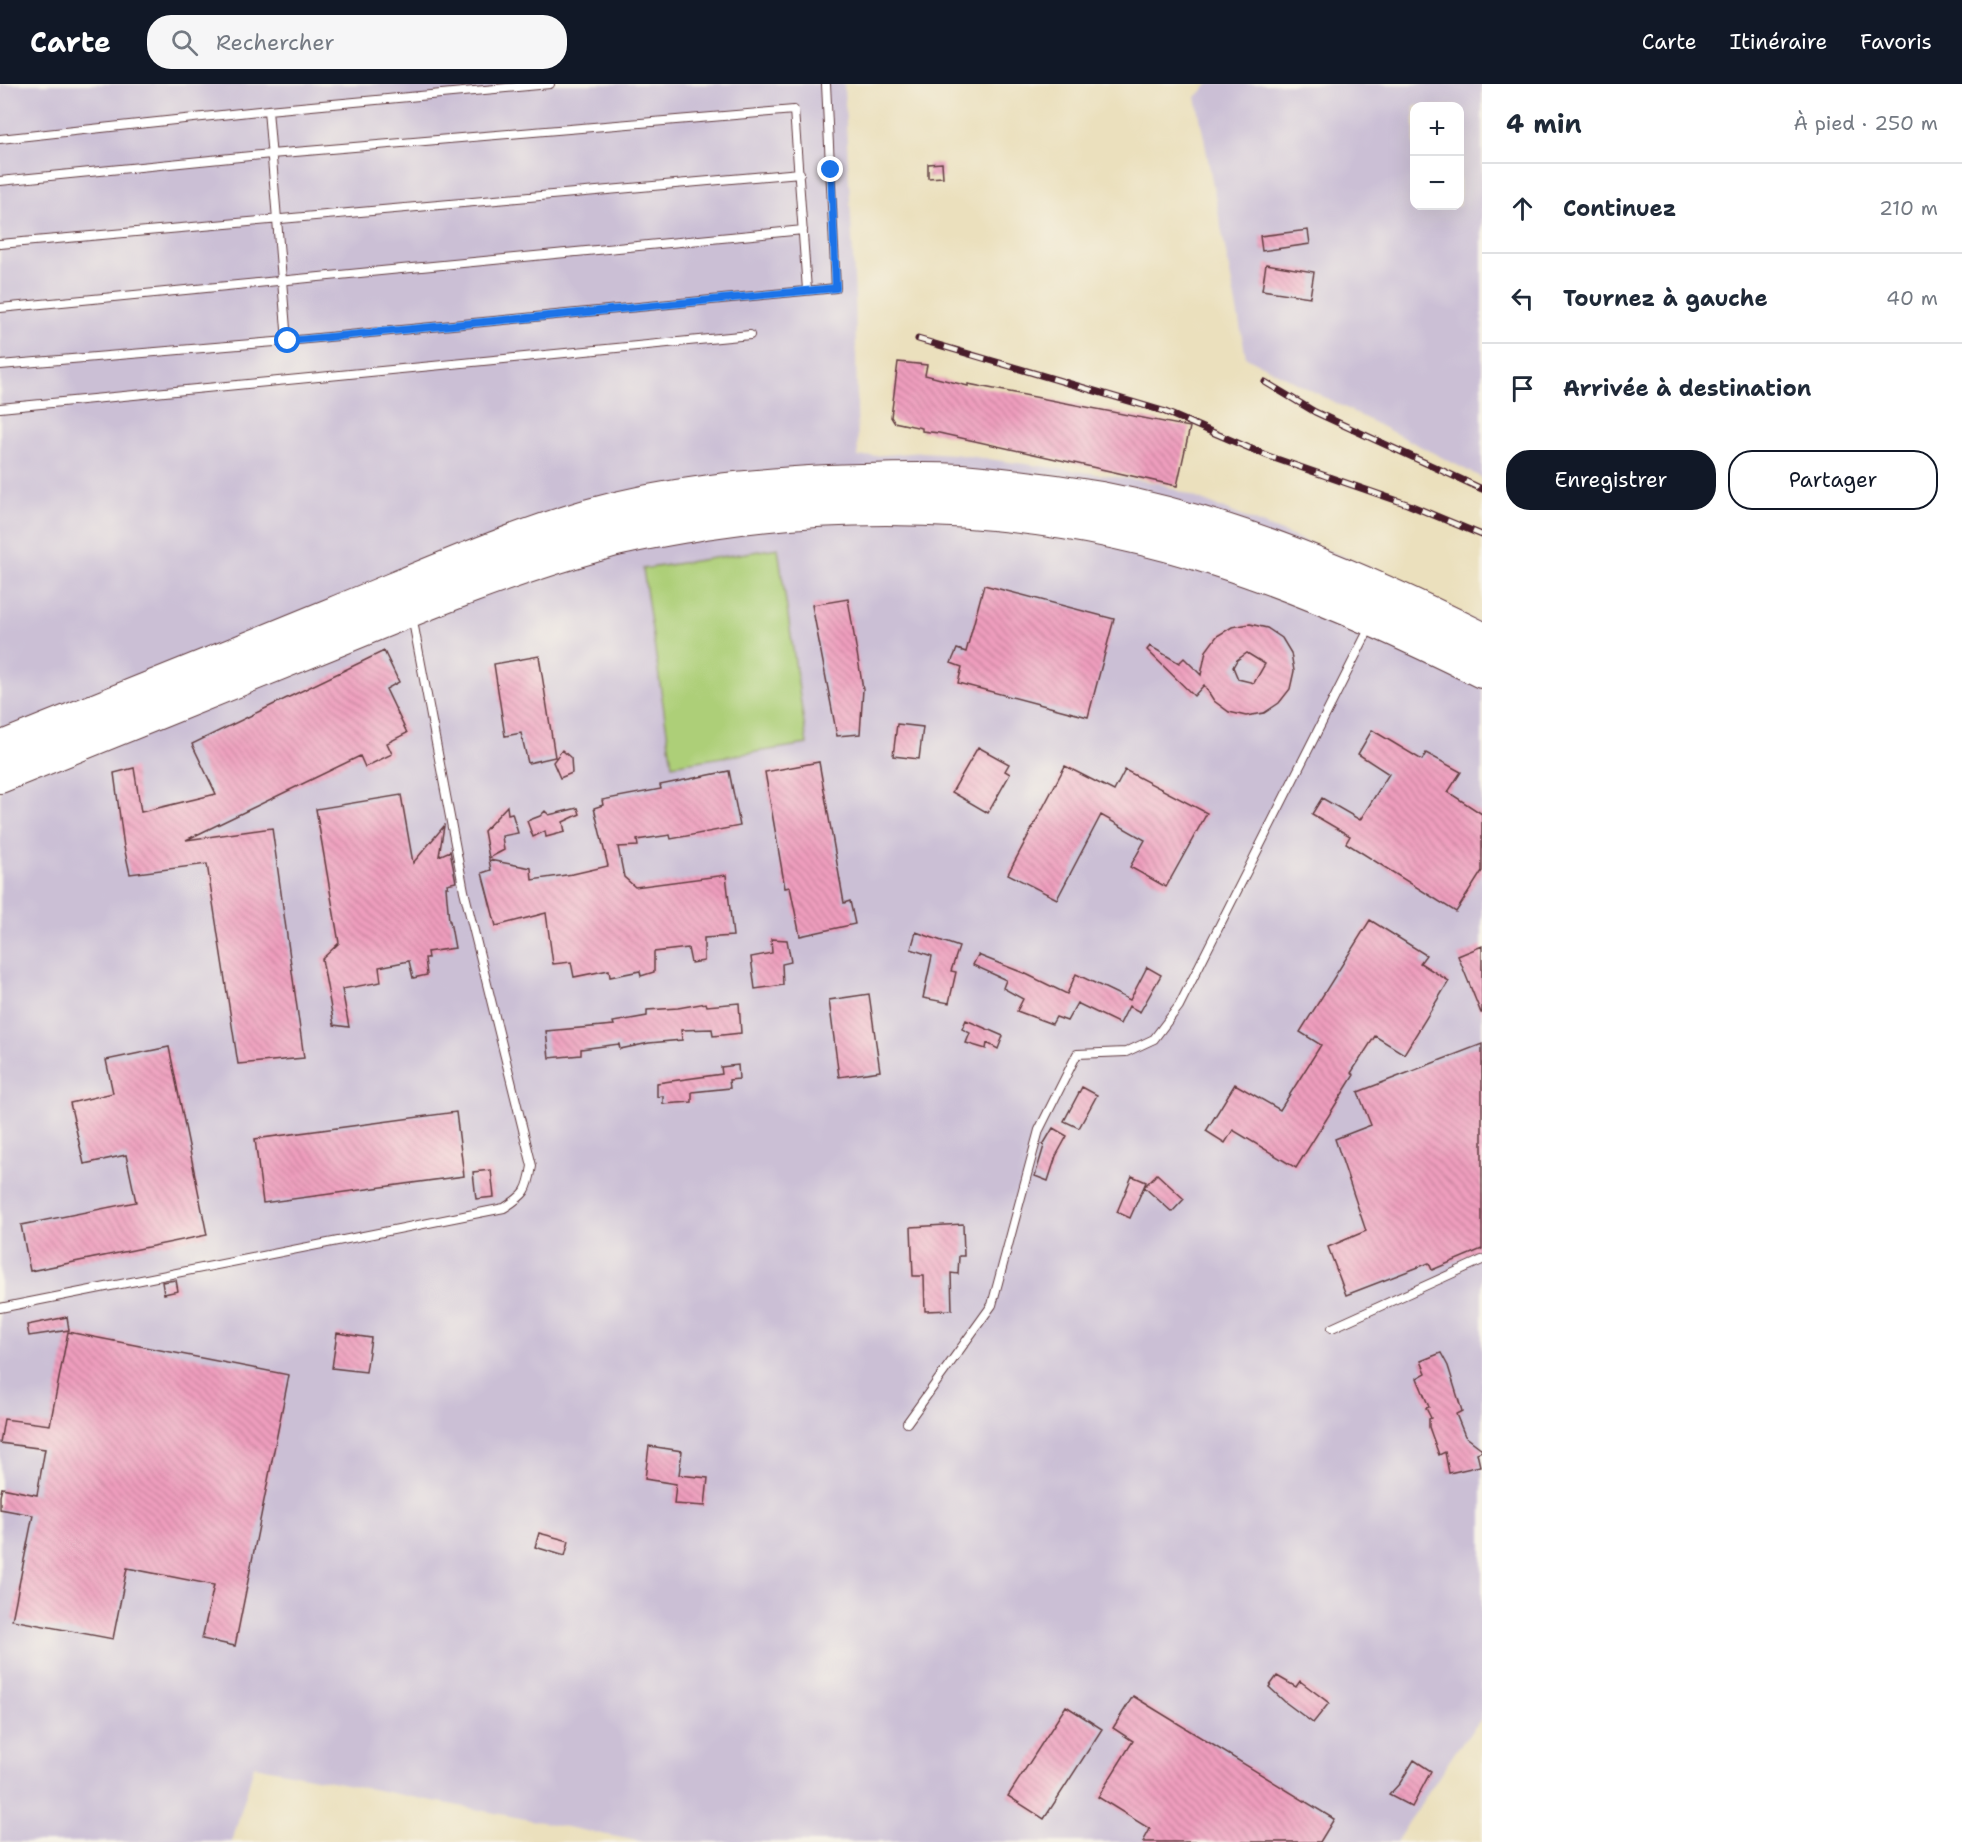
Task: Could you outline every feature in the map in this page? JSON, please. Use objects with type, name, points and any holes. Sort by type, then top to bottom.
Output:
[{"type":"highway","points":[[0,777],[407,597],[542,530],[651,501],[767,484],[868,480],[957,480],[1102,498],[1158,511],[1293,554],[1482,672]]},
{"type":"highway","points":[[0,748],[407,597]]},
{"type":"highway","points":[[1379,606],[1482,638]]},
{"type":"lane","points":[[0,139],[268,110],[550,84]]},
{"type":"lane","points":[[0,365],[288,341],[836,288],[826,84]]},
{"type":"lane","points":[[268,110],[288,341]]},
{"type":"lane","points":[[0,181],[271,154],[794,110],[807,290]]},
{"type":"lane","points":[[0,244],[800,173]]},
{"type":"lane","points":[[0,308],[803,230]]},
{"type":"lane","points":[[0,408],[750,335]]},
{"type":"lane","points":[[0,1308],[504,1208],[520,1198],[528,1186],[532,1166],[464,891],[407,597]]},
{"type":"lane","points":[[907,1423],[992,1305],[1039,1130],[1077,1054],[1126,1052],[1154,1039],[1179,1006],[1379,606]]},
{"type":"lane","points":[[1332,1328],[1482,1260]]},
{"type":"shaded area","points":[[0,84],[844,84],[855,296],[858,457],[922,452],[954,454],[1159,483],[1377,570],[1482,625],[1482,1718],[1457,1749],[1396,1842],[643,1842],[254,1766],[232,1842],[0,1842]]},
{"type":"shaded area","points":[[1209,84],[1482,84],[1482,478],[1246,357],[1196,97]]},
{"type":"green space","points":[[778,548],[807,744],[672,765],[643,569]]},
{"type":"building","points":[[942,163],[943,177],[928,178],[928,164]]},
{"type":"building","points":[[1308,230],[1310,244],[1262,251],[1260,236]]},
{"type":"building","points":[[1266,264],[1314,272],[1310,297],[1262,290]]},
{"type":"building","points":[[898,362],[927,365],[925,375],[968,386],[968,384],[1190,427],[1177,486],[922,431],[922,428],[894,422],[891,417]]},
{"type":"building","points":[[984,585],[1114,619],[1088,717],[958,683],[962,667],[951,663],[957,649],[966,652]]},
{"type":"building","points":[[848,599],[863,689],[860,734],[837,736],[812,605]]},
{"type":"building","points":[[1250,624],[1267,628],[1282,638],[1291,653],[1294,671],[1290,689],[1279,703],[1264,713],[1246,716],[1229,712],[1214,701],[1204,685],[1194,696],[1147,650],[1150,646],[1179,663],[1184,658],[1201,675],[1206,651],[1217,636],[1232,627]],"holes":[[[1247,653],[1265,664],[1254,683],[1238,679],[1233,667],[1237,660]]]},
{"type":"building","points":[[384,651],[399,682],[386,689],[407,733],[387,743],[392,754],[365,767],[360,756],[186,840],[272,828],[304,1058],[238,1064],[207,864],[130,874],[114,773],[134,768],[141,812],[216,794],[192,744]]},
{"type":"building","points":[[539,656],[555,757],[528,763],[521,733],[505,736],[494,664]]},
{"type":"building","points":[[897,724],[923,727],[919,759],[893,756]]},
{"type":"building","points":[[1372,730],[1422,760],[1426,753],[1461,772],[1448,792],[1482,814],[1482,871],[1456,912],[1346,843],[1350,836],[1312,814],[1322,798],[1360,820],[1389,774],[1358,754]]},
{"type":"building","points":[[978,747],[1009,764],[1005,771],[1010,774],[988,813],[952,792]]},
{"type":"building","points":[[562,750],[571,758],[572,773],[560,778],[553,762]]},
{"type":"building","points":[[819,762],[844,903],[850,901],[855,924],[800,936],[790,887],[785,888],[765,772]]},
{"type":"building","points":[[1065,766],[1114,791],[1125,770],[1207,813],[1166,887],[1130,867],[1145,840],[1101,815],[1057,899],[1008,874]]},
{"type":"building","points":[[729,771],[740,826],[671,839],[670,835],[637,840],[638,846],[618,847],[624,877],[635,887],[726,875],[733,936],[704,938],[704,961],[691,963],[688,948],[654,952],[654,972],[641,976],[640,971],[610,977],[609,970],[574,977],[571,962],[553,964],[546,913],[496,926],[482,873],[491,870],[489,860],[531,868],[532,880],[608,866],[594,808],[603,805],[602,800],[661,789],[660,785]]},
{"type":"building","points":[[401,795],[413,863],[444,826],[439,856],[450,851],[456,882],[447,884],[448,887],[446,887],[449,921],[455,948],[427,952],[428,958],[425,958],[427,975],[413,978],[409,961],[379,967],[381,982],[342,989],[349,1027],[334,1025],[322,959],[339,943],[316,809]]},
{"type":"building","points":[[507,806],[508,814],[512,813],[518,833],[502,836],[504,850],[489,858],[484,831]]},
{"type":"building","points":[[578,808],[580,814],[563,822],[565,832],[546,837],[545,831],[533,837],[527,821],[540,816],[545,811],[549,815]]},
{"type":"building","points":[[1370,920],[1426,955],[1420,963],[1449,981],[1404,1054],[1375,1036],[1351,1073],[1354,1075],[1296,1168],[1233,1130],[1225,1143],[1206,1131],[1235,1084],[1280,1110],[1321,1045],[1300,1032]]},
{"type":"building","points":[[916,932],[959,947],[951,971],[956,972],[949,1003],[923,998],[932,956],[911,949]]},
{"type":"building","points":[[771,939],[787,940],[791,962],[782,964],[783,985],[755,989],[751,957],[772,953]]},
{"type":"building","points":[[1482,946],[1482,1013],[1481,1013],[1458,956]]},
{"type":"building","points":[[978,955],[1026,974],[1067,994],[1076,974],[1130,1000],[1147,967],[1161,975],[1140,1012],[1129,1006],[1120,1024],[1077,1003],[1067,1021],[1056,1017],[1052,1024],[1017,1011],[1023,999],[1003,988],[1006,980],[973,965]]},
{"type":"building","points":[[869,994],[880,1071],[839,1077],[829,1000]]},
{"type":"building","points":[[706,1003],[707,1006],[739,1003],[741,1033],[713,1036],[712,1029],[681,1030],[682,1040],[620,1049],[619,1044],[581,1049],[581,1055],[549,1058],[546,1031],[614,1025],[613,1022],[647,1016],[647,1010]]},
{"type":"building","points":[[966,1020],[1003,1036],[998,1049],[987,1043],[986,1049],[966,1043],[970,1033],[962,1029]]},
{"type":"building","points":[[1482,1044],[1482,1249],[1432,1270],[1429,1263],[1346,1295],[1328,1247],[1366,1231],[1335,1139],[1371,1125],[1358,1092]]},
{"type":"building","points":[[169,1047],[207,1235],[30,1271],[21,1225],[136,1202],[126,1155],[84,1164],[70,1103],[113,1093],[106,1060]]},
{"type":"building","points":[[738,1065],[739,1079],[729,1080],[730,1088],[692,1092],[692,1102],[663,1104],[663,1096],[657,1097],[657,1083],[722,1074],[721,1067]]},
{"type":"building","points":[[1082,1087],[1097,1095],[1079,1128],[1064,1121]]},
{"type":"building","points":[[456,1112],[464,1176],[263,1203],[255,1139]]},
{"type":"building","points":[[1053,1128],[1067,1136],[1056,1156],[1048,1181],[1035,1176],[1043,1145]]},
{"type":"building","points":[[491,1170],[494,1197],[476,1199],[473,1172]]},
{"type":"building","points":[[1157,1174],[1184,1199],[1172,1212],[1144,1187]]},
{"type":"building","points":[[1132,1176],[1146,1182],[1130,1218],[1117,1212]]},
{"type":"building","points":[[963,1224],[964,1256],[959,1256],[958,1274],[951,1273],[952,1310],[925,1311],[924,1276],[913,1276],[911,1227]]},
{"type":"building","points":[[176,1280],[178,1291],[164,1294],[162,1282]]},
{"type":"building","points":[[67,1317],[69,1330],[29,1336],[27,1325]]},
{"type":"building","points":[[68,1332],[289,1375],[235,1646],[202,1639],[214,1585],[127,1568],[113,1639],[12,1620],[33,1515],[0,1509],[0,1496],[2,1488],[37,1495],[45,1449],[0,1443],[4,1419],[50,1425]]},
{"type":"building","points":[[337,1333],[371,1338],[366,1372],[332,1368]]},
{"type":"building","points":[[1441,1353],[1448,1366],[1462,1411],[1456,1414],[1465,1436],[1482,1449],[1477,1453],[1480,1466],[1449,1473],[1445,1452],[1439,1455],[1429,1427],[1431,1418],[1426,1408],[1429,1407],[1417,1378],[1426,1373],[1421,1361]]},
{"type":"building","points":[[649,1446],[682,1451],[679,1475],[708,1478],[705,1506],[674,1504],[676,1484],[645,1479]]},
{"type":"building","points":[[539,1533],[569,1541],[565,1556],[535,1547]]},
{"type":"building","points":[[1277,1676],[1296,1687],[1300,1681],[1329,1703],[1313,1723],[1269,1687]]},
{"type":"building","points":[[1133,1696],[1334,1819],[1320,1842],[1143,1842],[1150,1829],[1098,1797],[1133,1741],[1113,1728]]},
{"type":"building","points":[[1066,1706],[1102,1729],[1044,1819],[1008,1796]]},
{"type":"building","points":[[1414,1760],[1431,1771],[1412,1807],[1389,1795],[1400,1783]]},
{"type":"railway","points":[[918,339],[1163,411],[1268,456],[1407,504],[1482,535]]},
{"type":"railway","points":[[1265,382],[1315,412],[1482,489]]},
{"type":"route","points":[[288,341],[836,288],[831,170]]}]
